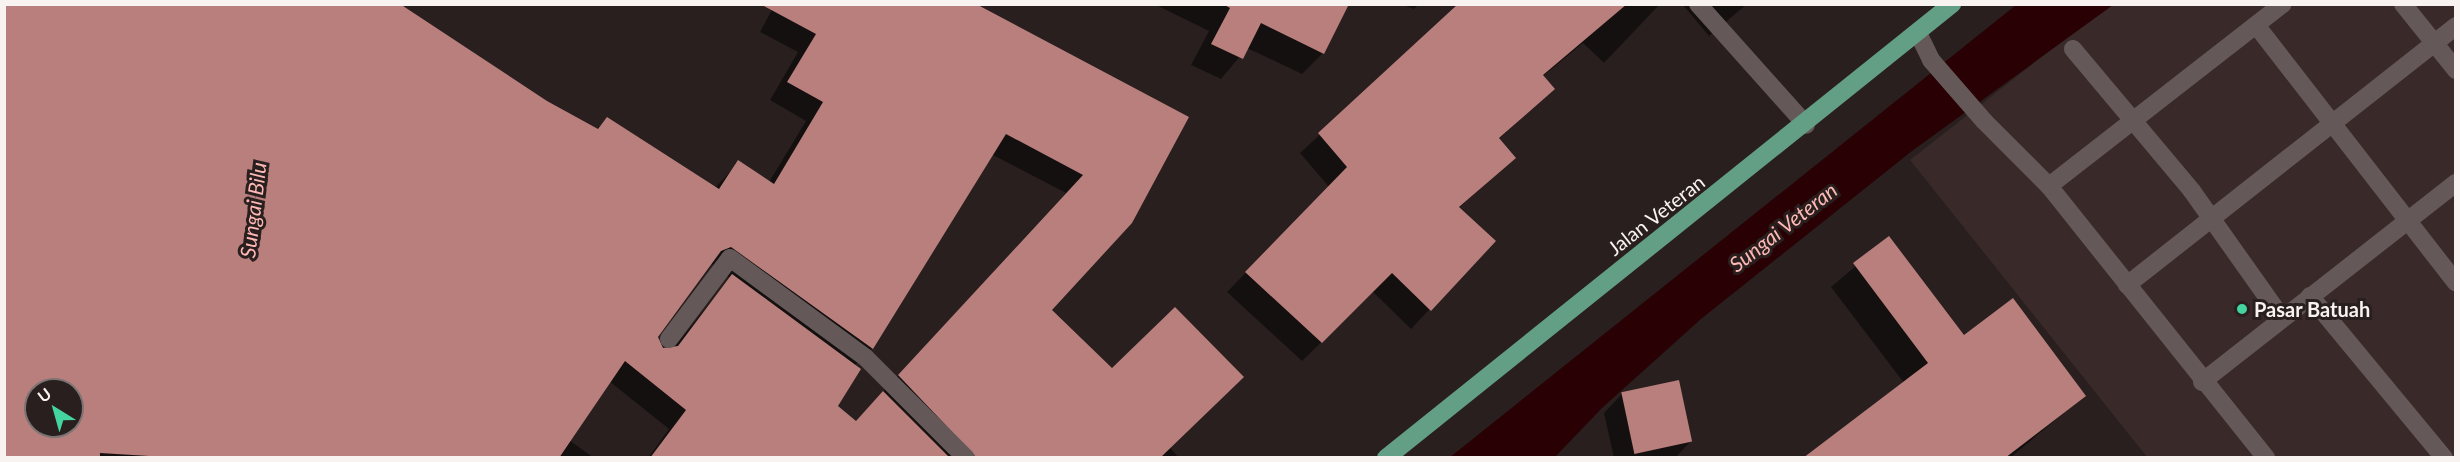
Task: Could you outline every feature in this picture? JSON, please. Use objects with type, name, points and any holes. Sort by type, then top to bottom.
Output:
[{"type":"main road","name":"Jalan Veteran","points":[[1386,458],[1806,125],[1952,4]]},
{"type":"street","points":[[1698,4],[1806,125]]},
{"type":"street","points":[[2049,186],[2283,4]]},
{"type":"street","points":[[2403,4],[2456,70]]},
{"type":"street","points":[[2256,25],[2456,283]]},
{"type":"street","points":[[2127,285],[2456,26]]},
{"type":"street","points":[[1918,33],[1931,60],[1983,121],[2049,186],[2202,382],[2266,458]]},
{"type":"street","points":[[2073,49],[2211,219],[2282,318]]},
{"type":"street","points":[[2202,382],[2456,183]]},
{"type":"street","points":[[669,339],[730,258],[865,357],[966,458]]},
{"type":"street","points":[[2310,296],[2444,458]]},
{"type":"shaded area","name":"Pasar Batuah","points":[[2108,5],[2455,5],[2455,457],[2147,457],[1910,160]]},
{"type":"water","name":"Sungai Veteran","points":[[2016,5],[2113,5],[1912,151],[1701,319],[1602,408],[1555,457],[1449,458]]},
{"type":"building","points":[[4,4],[400,4],[547,101],[598,129],[607,117],[719,189],[738,160],[774,184],[823,102],[787,82],[816,34],[760,4],[976,4],[1189,117],[1132,223],[1052,310],[1112,368],[1175,307],[1244,377],[1160,458],[977,458],[898,375],[1083,175],[1006,134],[873,349],[731,247],[721,251],[658,337],[663,348],[678,346],[732,274],[861,369],[838,406],[856,421],[883,391],[950,458],[650,458],[686,410],[625,361],[559,458],[182,458],[100,453],[100,458],[4,458]]},
{"type":"building","points":[[1223,4],[1349,4],[1324,54],[1261,23],[1243,59],[1211,44],[1230,8]]},
{"type":"building","points":[[1458,4],[1627,4],[1543,75],[1555,89],[1499,138],[1516,158],[1459,207],[1496,241],[1431,311],[1392,273],[1322,343],[1245,272],[1347,167],[1318,133]]},
{"type":"building","points":[[1889,236],[1964,335],[2013,298],[2086,396],[2005,458],[1803,458],[1928,363],[1853,263]]},
{"type":"building","points":[[1679,380],[1692,442],[1634,454],[1621,392]]},
{"type":"place","name":"Pasar Batuah","points":[[2242,309]]},
{"type":"water label","name":"Sungai Bilu","points":[[253,210]]}]
